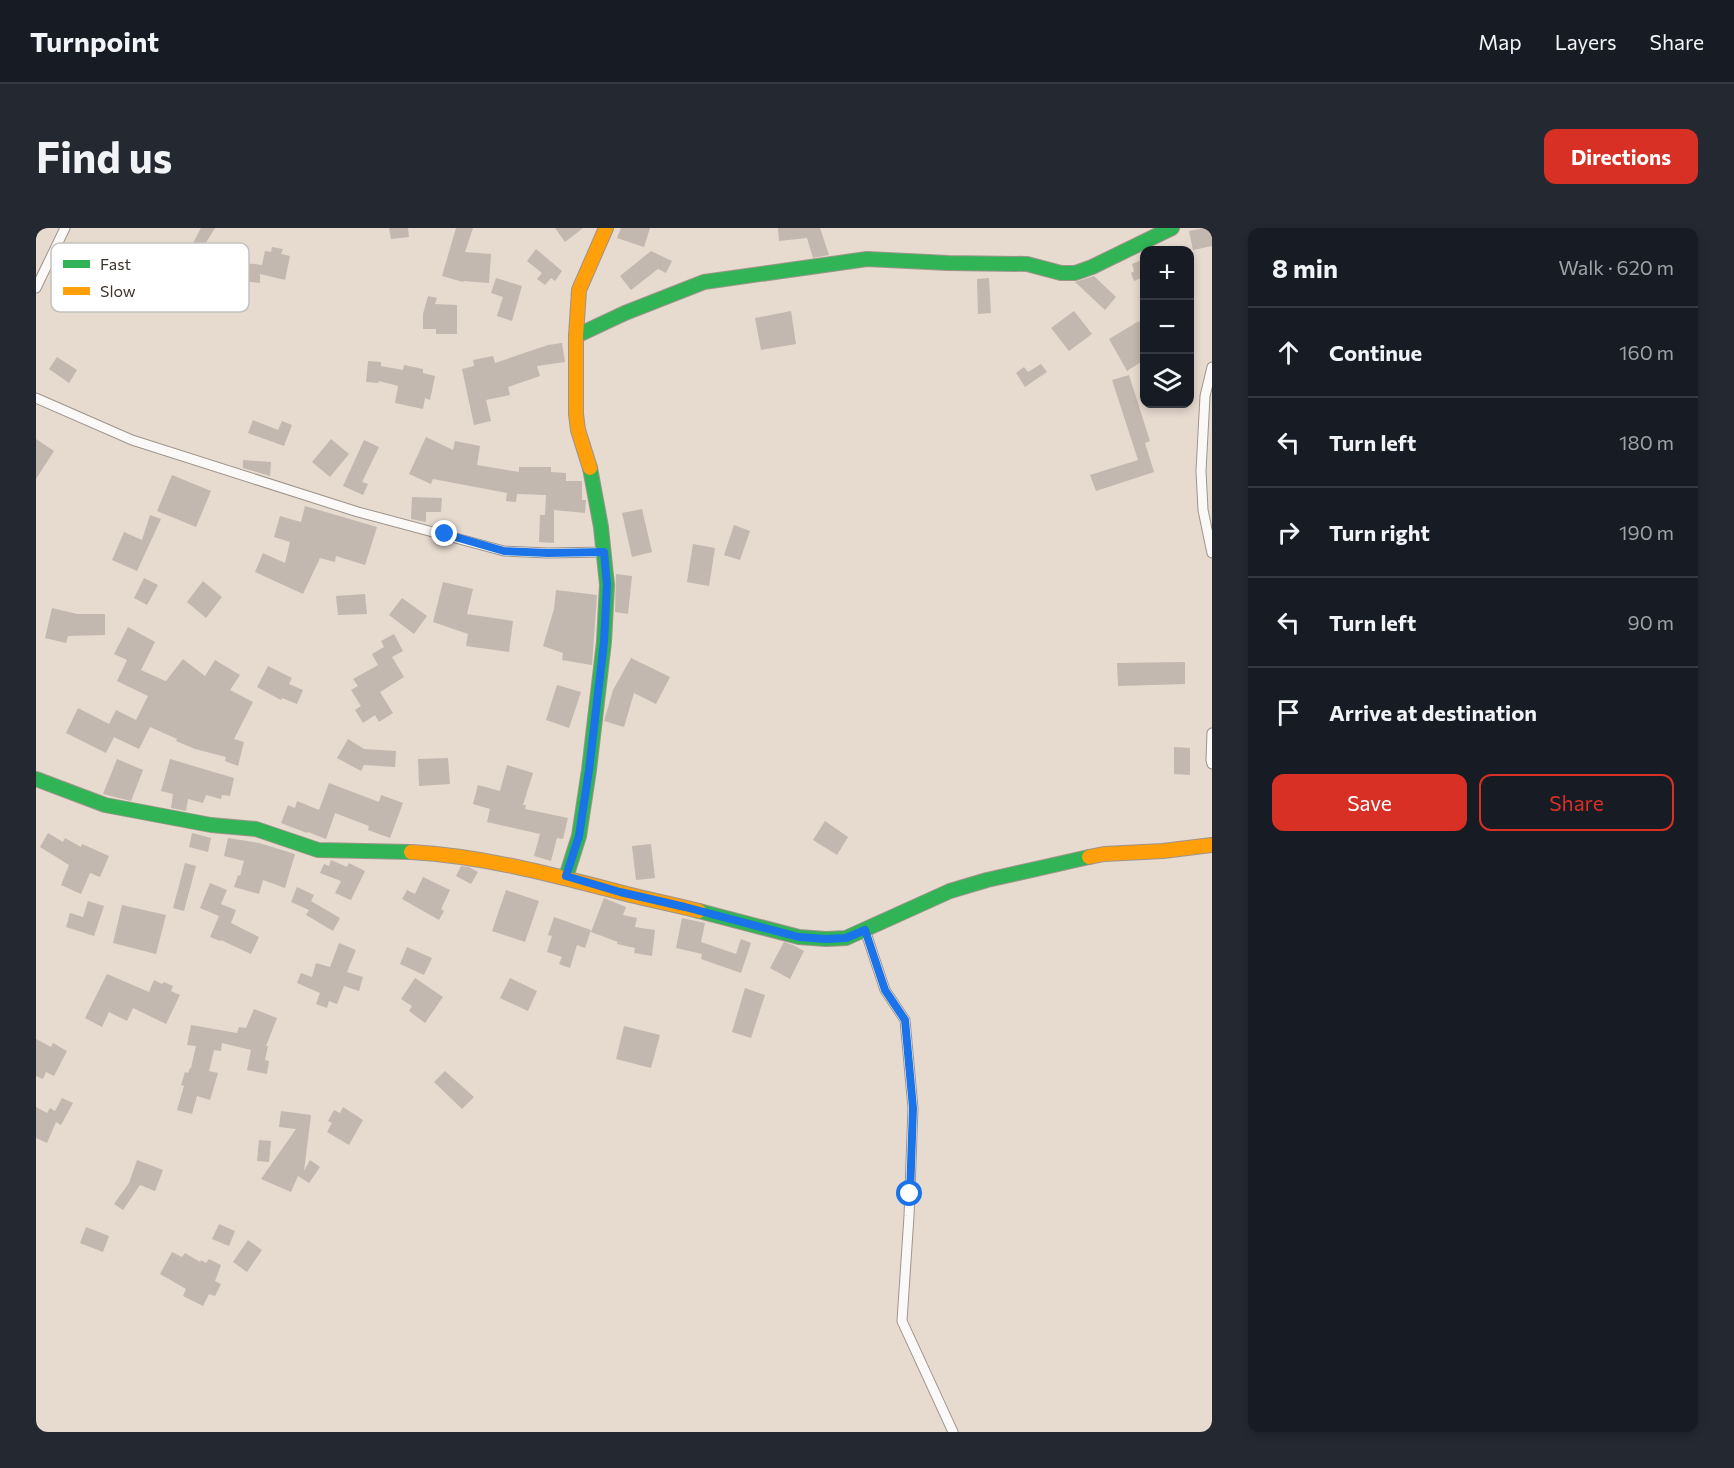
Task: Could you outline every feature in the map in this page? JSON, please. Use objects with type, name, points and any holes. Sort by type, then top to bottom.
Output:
[{"type":"street","points":[[58,243],[65,228]]},
{"type":"street","points":[[566,876],[579,836],[604,642],[607,585],[604,552],[591,470],[578,430],[576,336],[579,290],[606,228]]},
{"type":"street","points":[[576,336],[625,313],[704,282],[867,259],[1027,264],[1061,273],[1075,273],[1172,228]]},
{"type":"street","points":[[36,288],[51,257]]},
{"type":"street","points":[[1212,367],[1205,396],[1201,471],[1203,510],[1212,553]]},
{"type":"street","points":[[36,399],[132,440],[358,512],[504,551],[604,552]]},
{"type":"street","points":[[1212,733],[1210,759],[1212,764]]},
{"type":"street","points":[[36,779],[105,805],[211,825],[256,830],[318,850],[443,854],[492,861],[566,876],[620,892],[799,937],[826,939],[846,938],[950,891],[987,880],[1104,854],[1162,851],[1212,845]]},
{"type":"street","points":[[865,930],[885,990],[905,1020],[913,1108],[902,1321],[953,1432]]},
{"type":"building","points":[[201,228],[215,228],[206,243],[193,243]]},
{"type":"building","points":[[389,228],[408,228],[409,237],[391,239]]},
{"type":"building","points":[[456,228],[473,228],[465,252],[491,254],[489,283],[463,282],[442,276]]},
{"type":"building","points":[[555,228],[583,228],[565,242]]},
{"type":"building","points":[[621,228],[650,228],[644,247],[617,238]]},
{"type":"building","points":[[778,228],[820,228],[829,255],[813,258],[807,238],[779,241]]},
{"type":"building","points":[[1209,228],[1210,235],[1212,234],[1212,246],[1194,250],[1189,231]]},
{"type":"building","points":[[272,247],[283,249],[281,254],[290,256],[285,280],[260,274],[260,283],[249,282],[249,264],[262,265],[265,251],[271,252]]},
{"type":"building","points":[[536,249],[562,271],[555,281],[551,278],[545,285],[537,279],[542,273],[527,261]]},
{"type":"building","points":[[651,251],[672,261],[666,273],[658,269],[631,290],[620,276]]},
{"type":"building","points":[[1140,261],[1140,279],[1134,281],[1131,273],[1134,271],[1132,264]]},
{"type":"building","points":[[1094,276],[1116,297],[1105,310],[1075,282]]},
{"type":"building","points":[[496,278],[522,286],[512,321],[497,316],[503,297],[491,293]]},
{"type":"building","points":[[989,278],[991,313],[978,314],[977,279]]},
{"type":"building","points":[[428,296],[437,298],[435,304],[457,305],[457,334],[436,334],[436,329],[423,329],[423,314]]},
{"type":"building","points":[[791,311],[796,344],[761,350],[755,318]]},
{"type":"building","points":[[1074,311],[1092,334],[1069,351],[1051,328]]},
{"type":"building","points":[[1139,321],[1140,363],[1127,371],[1109,339]]},
{"type":"building","points":[[562,343],[565,362],[537,366],[540,376],[508,387],[510,395],[486,400],[491,421],[474,425],[462,369],[474,366],[473,360],[493,356],[495,363],[548,345]]},
{"type":"building","points":[[57,357],[77,370],[69,383],[49,369]]},
{"type":"building","points":[[368,361],[381,362],[381,366],[403,370],[404,365],[423,369],[423,373],[435,376],[430,400],[425,398],[423,409],[395,403],[398,386],[379,381],[378,383],[366,382]]},
{"type":"building","points":[[1041,364],[1047,372],[1025,387],[1016,373],[1024,367],[1028,372]]},
{"type":"building","points":[[1129,375],[1150,441],[1145,443],[1154,472],[1096,491],[1090,475],[1138,460],[1112,380]]},
{"type":"building","points":[[253,420],[278,430],[282,421],[292,425],[284,446],[248,433]]},
{"type":"building","points":[[426,437],[453,450],[455,441],[480,446],[477,465],[519,472],[519,467],[551,467],[551,472],[566,473],[566,481],[582,481],[582,500],[586,500],[585,513],[554,510],[554,543],[539,542],[540,515],[545,515],[546,495],[517,494],[516,502],[506,501],[507,493],[433,479],[431,484],[409,474]]},
{"type":"building","points":[[36,439],[54,451],[36,479]]},
{"type":"building","points":[[331,439],[349,454],[330,477],[312,462]]},
{"type":"building","points":[[364,440],[379,447],[362,482],[368,484],[363,495],[343,486]]},
{"type":"building","points":[[243,460],[271,462],[270,476],[243,468]]},
{"type":"building","points":[[172,475],[211,491],[196,527],[157,511]]},
{"type":"building","points":[[412,497],[442,498],[441,512],[426,512],[426,522],[411,519]]},
{"type":"building","points":[[305,506],[377,527],[365,565],[336,556],[335,562],[320,558],[303,594],[255,572],[263,553],[285,563],[290,542],[274,537],[280,516],[301,522]]},
{"type":"building","points":[[642,509],[652,552],[632,557],[622,513]]},
{"type":"building","points":[[150,515],[161,519],[137,571],[112,560],[124,532],[142,540]]},
{"type":"building","points":[[734,525],[750,531],[740,560],[724,555]]},
{"type":"building","points":[[693,544],[715,548],[709,586],[687,582]]},
{"type":"building","points":[[616,574],[632,576],[628,614],[615,612]]},
{"type":"building","points":[[144,578],[158,585],[147,605],[134,598]]},
{"type":"building","points":[[203,581],[222,597],[206,618],[187,602]]},
{"type":"building","points":[[443,582],[473,589],[467,614],[513,621],[509,652],[466,646],[468,634],[433,622]]},
{"type":"building","points":[[556,590],[597,595],[592,665],[562,660],[563,653],[543,646],[554,609]]},
{"type":"building","points":[[365,594],[367,614],[338,615],[336,596]]},
{"type":"building","points":[[402,598],[427,616],[414,634],[389,615]]},
{"type":"building","points":[[52,608],[77,614],[105,614],[105,635],[68,636],[66,643],[45,638]]},
{"type":"building","points":[[128,627],[155,642],[141,670],[163,680],[166,681],[183,659],[205,676],[215,660],[240,675],[230,690],[253,702],[234,739],[244,742],[238,766],[225,761],[226,757],[195,749],[150,727],[139,749],[114,737],[106,753],[66,733],[78,708],[109,724],[116,710],[136,720],[148,696],[117,681],[127,660],[114,654]]},
{"type":"building","points":[[394,634],[403,651],[392,657],[404,677],[380,692],[393,713],[379,722],[375,715],[363,723],[355,710],[361,706],[351,690],[358,686],[353,679],[378,665],[372,654],[384,647],[381,641]]},
{"type":"building","points":[[631,658],[670,677],[656,704],[634,693],[624,727],[604,721],[613,690]]},
{"type":"building","points":[[1185,662],[1185,684],[1118,686],[1117,663]]},
{"type":"building","points":[[268,666],[292,678],[289,684],[303,690],[297,704],[282,698],[281,700],[257,687]]},
{"type":"building","points":[[557,685],[581,692],[569,728],[546,720]]},
{"type":"building","points":[[348,739],[364,749],[396,751],[395,767],[364,765],[361,771],[337,758]]},
{"type":"building","points":[[1174,747],[1190,748],[1190,775],[1174,774]]},
{"type":"building","points":[[448,758],[450,784],[419,786],[418,759]]},
{"type":"building","points":[[117,759],[143,770],[131,801],[103,794]]},
{"type":"building","points":[[170,759],[234,778],[230,796],[222,795],[221,799],[206,795],[203,803],[188,799],[186,811],[171,808],[173,794],[161,791]]},
{"type":"building","points":[[507,765],[533,773],[523,805],[526,805],[525,809],[568,818],[563,839],[557,838],[551,861],[534,856],[540,834],[487,822],[490,809],[473,804],[478,785],[500,791]]},
{"type":"building","points":[[329,783],[379,802],[381,795],[403,803],[390,838],[368,830],[369,826],[335,813],[326,839],[281,823],[288,805],[295,808],[297,801],[319,810]]},
{"type":"building","points":[[825,821],[848,837],[837,855],[813,840]]},
{"type":"building","points":[[48,833],[63,842],[65,838],[81,847],[82,844],[109,856],[100,877],[90,873],[81,894],[61,885],[69,865],[40,847]]},
{"type":"building","points":[[192,833],[211,838],[208,852],[189,847]]},
{"type":"building","points":[[228,838],[259,843],[295,854],[285,888],[263,880],[259,894],[234,887],[244,861],[224,856]]},
{"type":"building","points":[[651,844],[655,878],[636,880],[632,846]]},
{"type":"building","points":[[331,860],[347,867],[349,863],[365,871],[351,900],[335,893],[341,881],[320,873],[324,864],[329,866]]},
{"type":"building","points":[[185,863],[196,866],[184,911],[173,908]]},
{"type":"building","points":[[461,866],[478,872],[471,884],[456,876]]},
{"type":"building","points":[[423,877],[450,890],[441,909],[444,911],[439,920],[402,899],[407,890],[415,894]]},
{"type":"building","points":[[210,883],[227,890],[221,904],[236,910],[231,923],[259,937],[251,954],[210,937],[219,916],[200,908]]},
{"type":"building","points":[[297,887],[314,895],[311,901],[340,918],[333,931],[306,915],[309,910],[291,902]]},
{"type":"building","points":[[506,890],[539,901],[525,942],[492,931]]},
{"type":"building","points":[[604,898],[626,907],[623,915],[637,918],[635,927],[655,930],[652,956],[634,953],[635,948],[617,944],[618,942],[591,932]]},
{"type":"building","points":[[88,901],[104,906],[94,936],[66,927],[70,913],[83,917]]},
{"type":"building","points":[[122,905],[166,915],[156,954],[113,943]]},
{"type":"building","points":[[554,917],[591,930],[585,948],[577,945],[570,968],[559,964],[562,957],[547,952],[552,936],[548,935]]},
{"type":"building","points":[[682,918],[705,923],[701,942],[736,954],[741,939],[751,943],[741,973],[701,959],[702,954],[676,948]]},
{"type":"building","points":[[784,942],[804,951],[790,979],[770,968]]},
{"type":"building","points":[[339,943],[356,950],[347,972],[363,977],[359,991],[344,986],[337,1004],[329,1001],[327,1008],[316,1004],[320,993],[297,983],[301,973],[312,977],[316,963],[330,967]]},
{"type":"building","points":[[407,947],[432,958],[424,975],[400,964]]},
{"type":"building","points":[[107,974],[149,992],[154,980],[173,986],[171,991],[180,995],[166,1024],[133,1008],[127,1021],[109,1012],[102,1027],[85,1018]]},
{"type":"building","points":[[415,978],[443,997],[425,1023],[409,1011],[412,1006],[401,999]]},
{"type":"building","points":[[510,978],[537,991],[528,1011],[500,998]]},
{"type":"building","points":[[745,988],[765,995],[751,1038],[732,1032]]},
{"type":"building","points":[[254,1009],[277,1018],[266,1046],[268,1046],[265,1060],[269,1061],[267,1074],[247,1070],[251,1050],[222,1043],[221,1051],[214,1050],[209,1071],[218,1073],[210,1100],[197,1096],[192,1114],[177,1110],[184,1086],[181,1085],[185,1072],[188,1073],[191,1068],[196,1046],[187,1045],[191,1025],[237,1033],[239,1027],[246,1028]]},
{"type":"building","points":[[624,1026],[660,1035],[651,1068],[616,1059]]},
{"type":"building","points":[[36,1039],[51,1047],[53,1043],[67,1051],[54,1076],[46,1072],[43,1079],[36,1076]]},
{"type":"building","points":[[445,1071],[474,1097],[462,1109],[434,1082]]},
{"type":"building","points":[[62,1098],[73,1103],[61,1125],[56,1122],[47,1143],[36,1138],[36,1107],[47,1113],[50,1108],[55,1111]]},
{"type":"building","points":[[343,1107],[363,1120],[349,1145],[327,1132],[332,1123],[328,1121],[334,1110],[340,1113]]},
{"type":"building","points":[[281,1111],[311,1115],[304,1171],[310,1160],[320,1167],[309,1183],[298,1176],[291,1192],[261,1179],[296,1129],[279,1127]]},
{"type":"building","points":[[259,1140],[271,1141],[269,1162],[257,1161]]},
{"type":"building","points":[[137,1160],[163,1170],[155,1191],[140,1185],[123,1210],[114,1204],[129,1183]]},
{"type":"building","points":[[219,1224],[235,1231],[229,1246],[212,1239]]},
{"type":"building","points":[[86,1227],[109,1236],[103,1252],[80,1243]]},
{"type":"building","points":[[248,1240],[262,1250],[247,1272],[233,1262]]},
{"type":"building","points":[[172,1252],[182,1257],[185,1253],[200,1262],[201,1260],[206,1263],[209,1259],[221,1265],[215,1281],[221,1284],[215,1296],[209,1294],[203,1306],[183,1296],[186,1289],[160,1274]]},
{"type":"traffic: fast","points":[[576,336],[625,313],[704,282],[867,259],[1027,264],[1061,273],[1075,273],[1172,228]]},
{"type":"traffic: fast","points":[[566,877],[579,836],[604,642],[607,585],[601,527],[590,468]]},
{"type":"traffic: fast","points":[[36,779],[105,805],[211,825],[256,829],[318,850],[411,852]]},
{"type":"traffic: fast","points":[[699,911],[799,937],[846,938],[950,891],[987,880],[1089,857]]},
{"type":"traffic: slow","points":[[590,468],[578,430],[576,414],[576,336],[579,290],[606,228]]},
{"type":"traffic: slow","points":[[1089,857],[1212,845]]},
{"type":"traffic: slow","points":[[411,852],[464,857],[516,867],[699,911]]},
{"type":"route","points":[[445,534],[504,551],[604,552],[607,585],[604,642],[589,770],[579,836],[566,876],[620,892],[799,937],[846,938],[865,930],[885,990],[905,1020],[913,1108],[910,1194]]}]
